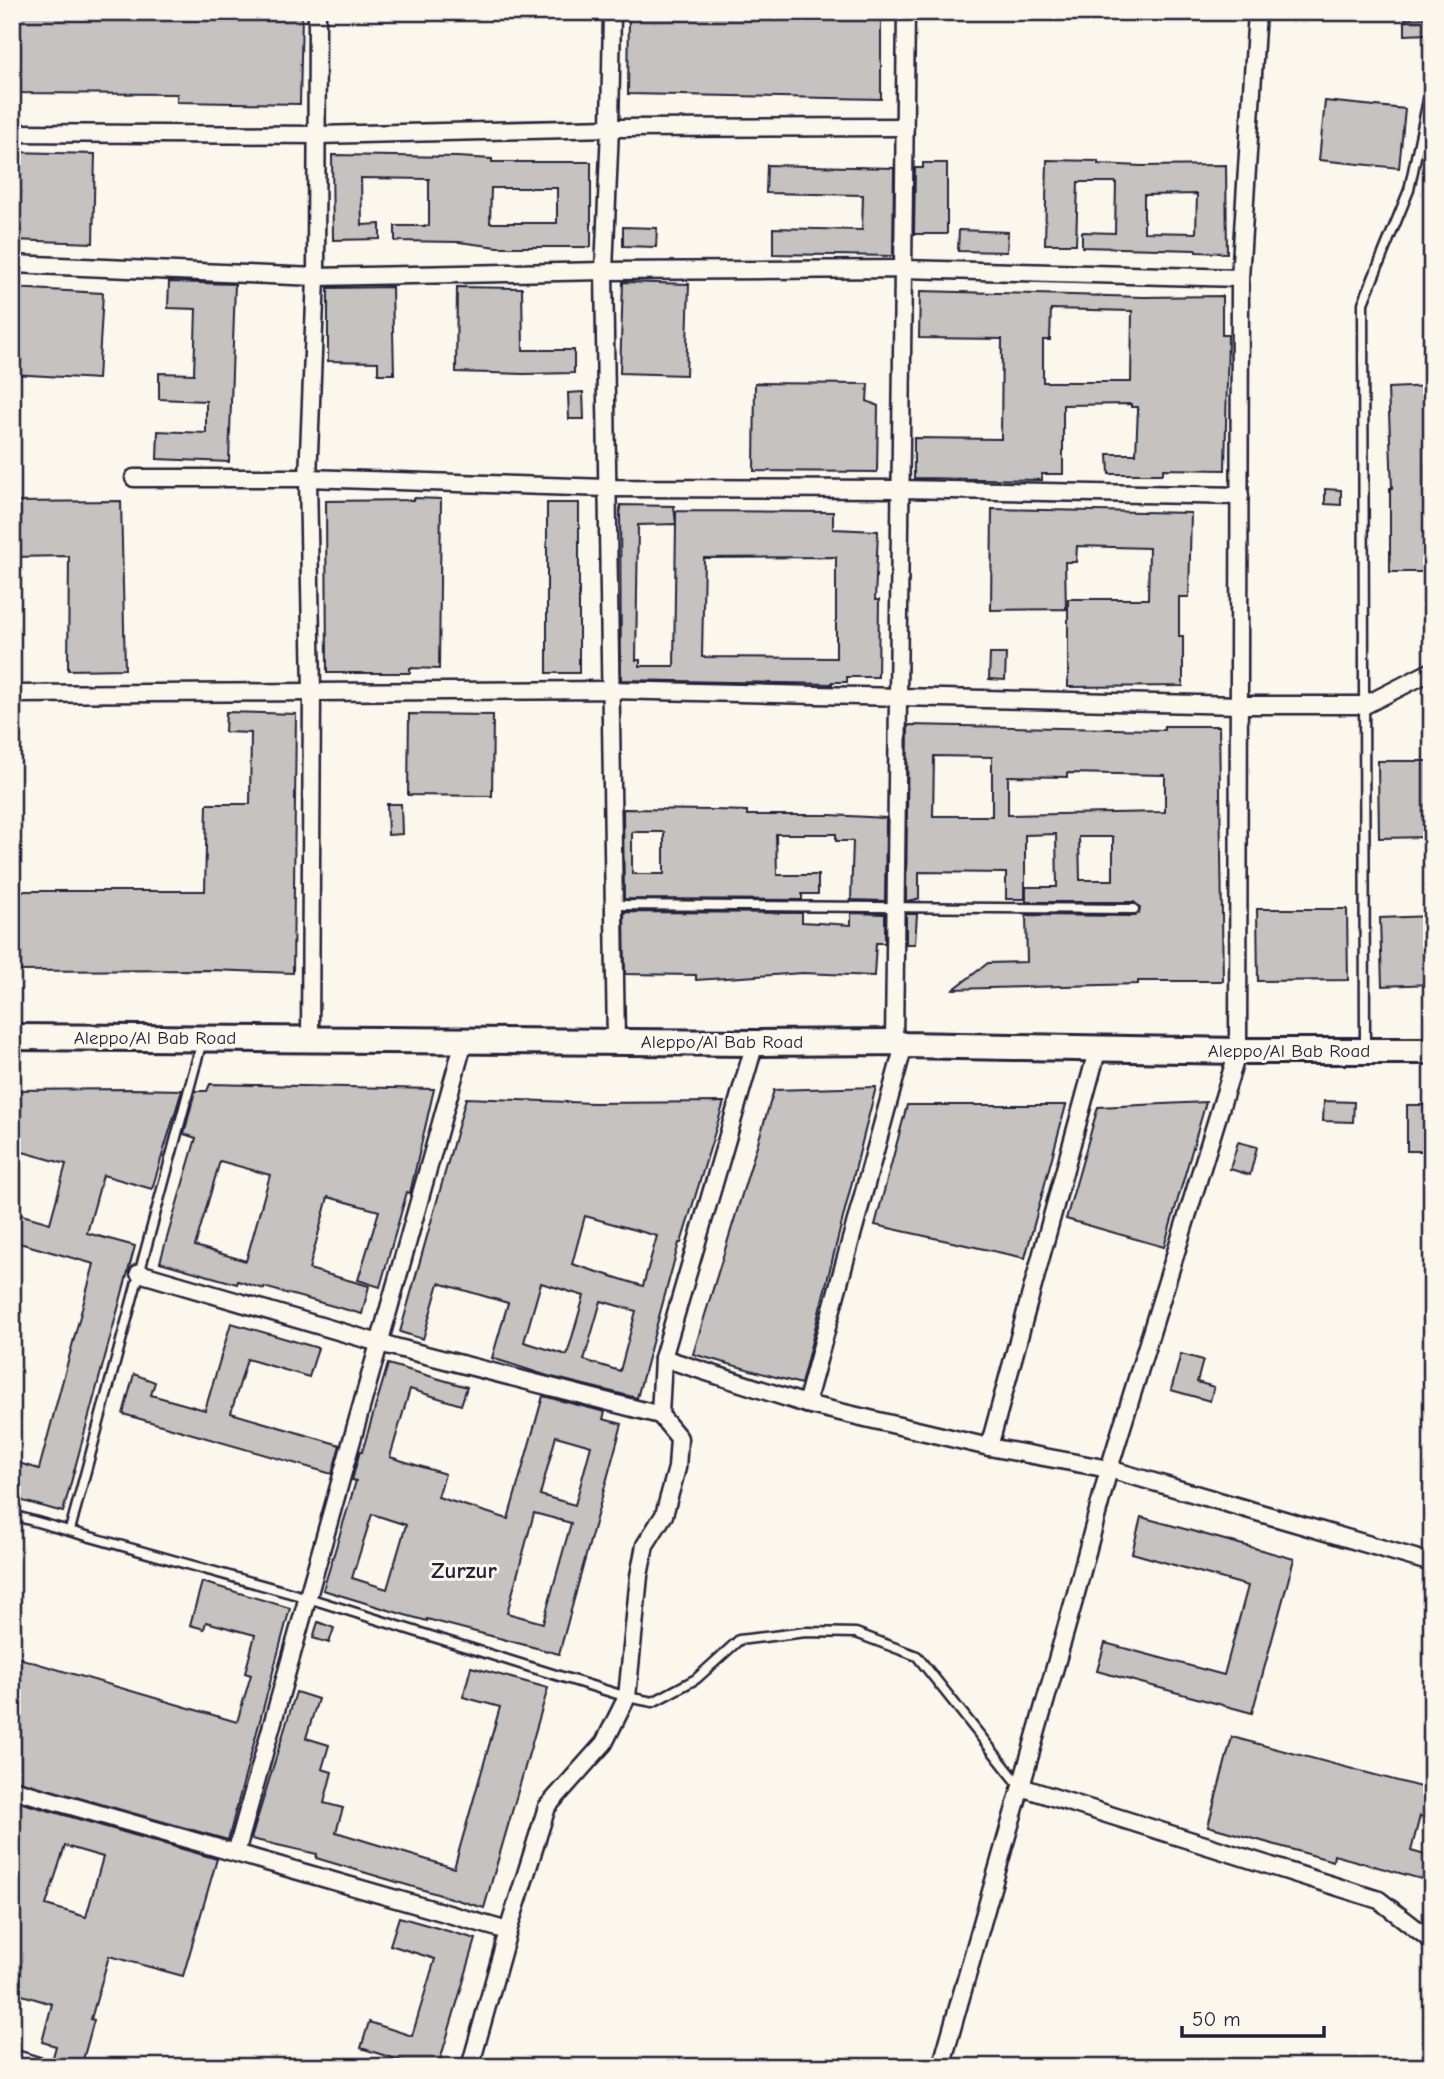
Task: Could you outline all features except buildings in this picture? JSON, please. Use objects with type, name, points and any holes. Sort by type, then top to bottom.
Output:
[{"type":"main road","name":"Aleppo/Al Bab Road","points":[[12,1037],[899,1043],[1238,1051],[1432,1051]]},
{"type":"street","points":[[310,1039],[312,691],[308,478],[316,277],[317,12]]},
{"type":"street","points":[[612,12],[604,271],[616,1042]]},
{"type":"street","points":[[806,1404],[899,1043],[895,908],[906,12]]},
{"type":"street","points":[[941,2067],[1109,1469],[1238,1051],[1240,278],[1257,12]]},
{"type":"street","points":[[12,133],[317,135],[610,128],[905,127]]},
{"type":"street","points":[[12,264],[316,277],[903,269],[1240,278]]},
{"type":"street","points":[[134,478],[308,478],[607,488],[900,489],[1240,496]]},
{"type":"street","points":[[12,694],[610,690],[1240,705],[1365,705],[1432,671]]},
{"type":"street","points":[[236,1853],[464,1041]]},
{"type":"street","points":[[660,1415],[663,1358],[755,1043]]},
{"type":"street","points":[[989,1447],[1098,1048]]},
{"type":"street","points":[[139,1273],[379,1343],[660,1415],[679,1438],[677,1468],[664,1515],[645,1545],[639,1576],[627,1698],[604,1743],[547,1807],[508,1931],[470,2067]]},
{"type":"street","points":[[663,1358],[806,1404],[989,1447],[1109,1469],[1432,1563]]},
{"type":"street","points":[[1021,1787],[1379,1900],[1432,1941]]},
{"type":"street","points":[[12,1789],[508,1931]]},
{"type":"street","points":[[12,2059],[41,2067]]},
{"type":"lane","points":[[1365,1051],[1363,303],[1409,190],[1432,81]]},
{"type":"lane","points":[[613,905],[1134,909]]},
{"type":"lane","points":[[70,1530],[203,1039]]},
{"type":"lane","points":[[12,1515],[308,1598],[627,1698],[653,1702],[695,1679],[739,1640],[806,1632],[856,1633],[917,1656],[1021,1787]]},
{"type":"district","name":"Zurzur","points":[[464,1570]]}]
